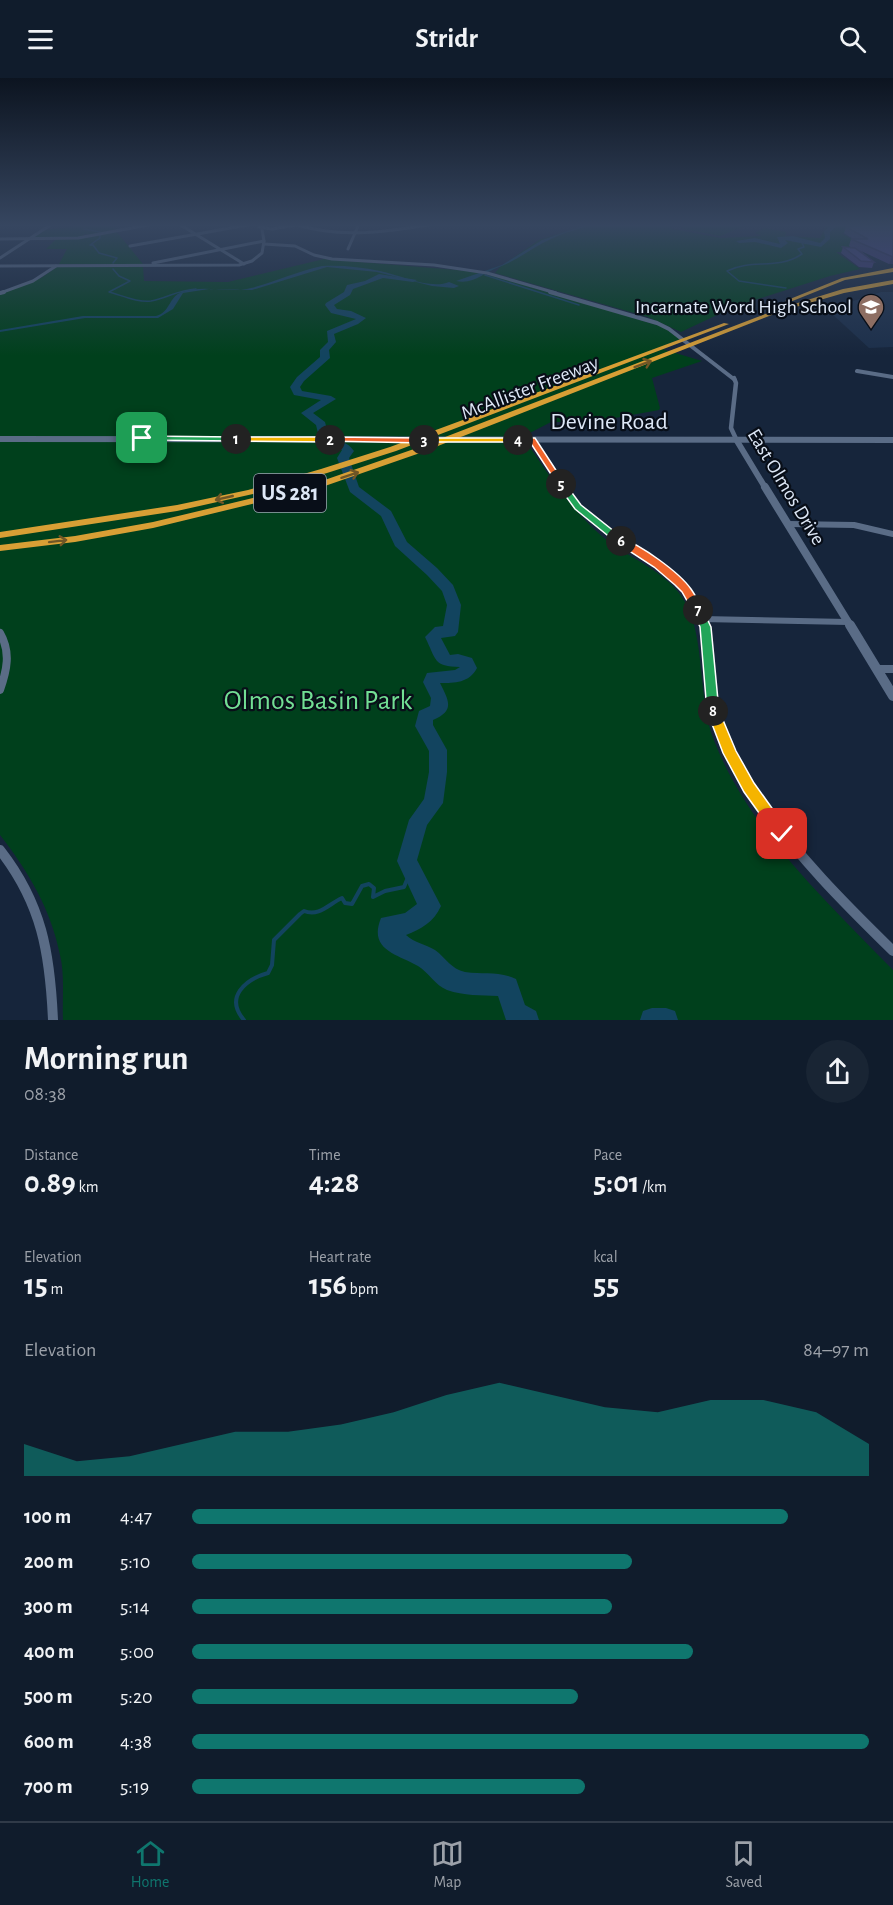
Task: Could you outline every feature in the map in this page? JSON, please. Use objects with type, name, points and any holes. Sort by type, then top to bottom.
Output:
[{"type":"highway","points":[[776,305],[828,284],[893,270]]},
{"type":"highway","name":"McAllister Freeway","points":[[0,536],[177,508],[250,492],[362,460],[776,305],[843,286],[893,280]]},
{"type":"highway","name":"McAllister Freeway","points":[[0,548],[153,525],[319,485],[400,458],[792,306],[843,291],[893,280]]},
{"type":"highway","points":[[792,306],[893,289]]},
{"type":"street","points":[[0,293],[39,278],[53,268]]},
{"type":"street","name":"East Olmos Drive","points":[[458,268],[497,276],[647,319],[669,329],[734,377],[736,383],[732,428],[738,441],[893,696]]},
{"type":"street","points":[[857,371],[893,377]]},
{"type":"street","name":"Devine Road","points":[[0,439],[893,440]]},
{"type":"street","points":[[532,440],[578,507],[612,536],[657,564],[686,590],[705,627],[713,711],[730,753],[749,788],[782,834],[826,886],[893,951]]},
{"type":"street","points":[[789,524],[869,525],[893,534]]},
{"type":"street","points":[[702,619],[848,622]]},
{"type":"street","points":[[0,633],[8,651],[6,673],[0,690]]},
{"type":"street","points":[[877,669],[893,669]]},
{"type":"street","points":[[0,850],[9,860],[39,912],[51,967],[53,1020]]},
{"type":"shaded area","points":[[313,268],[324,268],[252,290],[240,290],[260,286]]},
{"type":"shaded area","points":[[337,268],[366,268],[425,283],[449,282],[459,286],[454,288],[432,286],[377,272]]},
{"type":"shaded area","points":[[493,268],[496,268],[474,280],[456,281]]},
{"type":"shaded area","points":[[208,289],[183,293],[173,309],[158,318],[85,318],[0,332],[0,330],[83,316],[156,316],[164,312],[178,294],[191,290]]},
{"type":"shaded area","name":"Incarnate Word High School","points":[[881,292],[893,292],[893,347],[869,348],[831,313],[838,306]]},
{"type":"green space","name":"Olmos Basin Park","points":[[56,268],[143,268],[144,281],[228,282],[287,268],[432,268],[468,271],[498,277],[663,327],[680,339],[659,348],[702,361],[652,378],[659,410],[593,422],[551,422],[526,435],[527,443],[581,516],[613,545],[669,582],[685,602],[696,633],[709,726],[730,775],[748,806],[793,864],[893,970],[893,1020],[63,1020],[62,963],[51,922],[29,877],[0,835],[0,294],[41,278]]},
{"type":"green space","points":[[499,268],[860,269],[830,276],[736,306],[681,332],[648,317],[495,273]]},
{"type":"waterway","points":[[735,268],[727,271],[739,281],[786,288]]},
{"type":"waterway","points":[[113,269],[119,276],[130,281],[109,292],[135,300],[151,301],[196,289]]},
{"type":"waterway","points":[[485,275],[579,305]]},
{"type":"waterway","points":[[324,437],[321,424],[306,413],[331,399],[298,393],[295,387],[300,379],[325,358],[324,350],[332,342],[330,333],[362,318],[334,311],[329,305],[347,293],[350,287],[382,276],[413,280]]},
{"type":"waterway","points":[[833,306],[848,313]]},
{"type":"waterway","points":[[323,443],[337,444],[346,448],[348,451],[343,458],[354,489],[387,514],[400,543],[432,571],[448,589],[454,605],[450,632],[440,631],[433,637],[444,659],[449,662],[458,660],[466,662],[469,668],[461,675],[433,677],[431,682],[439,698],[439,710],[425,716],[424,726],[438,750],[438,772],[433,803],[419,820],[407,861],[430,906],[412,922],[389,926],[388,935],[407,951],[426,958],[449,979],[468,984],[498,984],[508,987],[515,1013],[527,1020]]},
{"type":"waterway","points":[[244,1020],[236,1004],[240,990],[245,984],[268,973],[272,965],[274,940],[300,914],[304,911],[319,911],[342,898],[345,903],[352,904],[362,886],[369,884],[374,888],[373,897],[385,891],[404,887],[411,870]]},
{"type":"waterway","points":[[652,1020],[666,1020]]},
{"type":"place","name":"Incarnate Word High School","points":[[871,330]]},
{"type":"route","points":[[142,438],[532,440],[578,507],[612,536],[657,564],[690,596],[705,627],[713,711],[730,753],[749,788],[782,834]]}]
